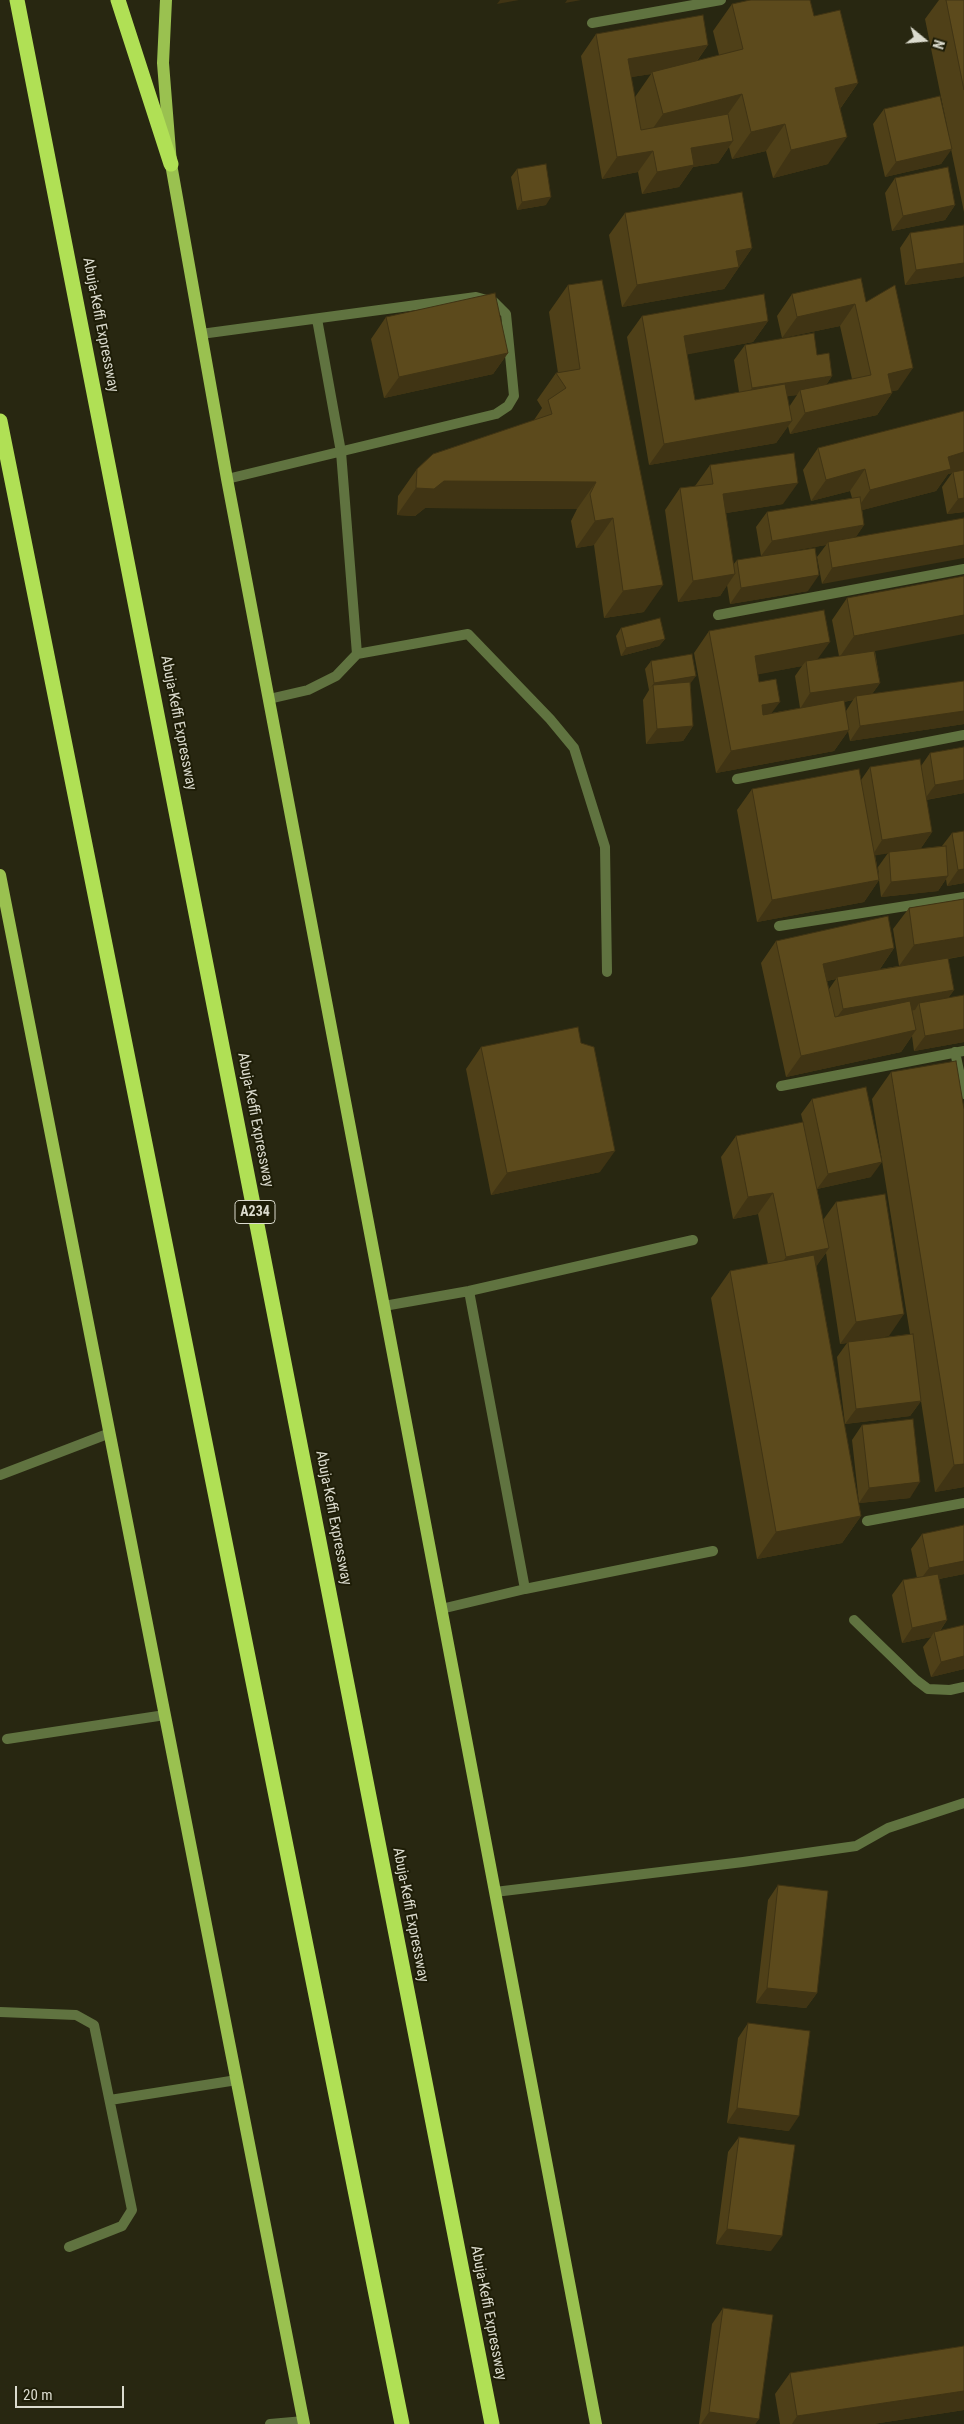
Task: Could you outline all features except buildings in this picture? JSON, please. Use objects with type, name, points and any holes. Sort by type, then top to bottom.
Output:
[{"type":"highway","name":"Abuja-Keffi Expressway","points":[[18,0],[492,2424]]},
{"type":"highway","points":[[118,0],[171,164]]},
{"type":"highway","points":[[0,421],[402,2424]]},
{"type":"main road","points":[[166,0],[163,63],[171,164],[201,334],[596,2424]]},
{"type":"main road","points":[[0,879],[304,2423]]},
{"type":"street","points":[[592,24],[721,0]]},
{"type":"street","points":[[201,334],[476,297],[494,302],[506,314],[514,396],[508,406],[496,414],[227,479]]},
{"type":"street","points":[[317,319],[341,452],[357,654]]},
{"type":"street","points":[[718,615],[964,569]]},
{"type":"street","points":[[269,698],[308,690],[336,676],[357,654],[468,634],[550,719],[574,748],[605,847],[607,972]]},
{"type":"street","points":[[737,779],[964,735]]},
{"type":"street","points":[[779,926],[964,897]]},
{"type":"street","points":[[781,1086],[960,1051],[964,1094]]},
{"type":"street","points":[[384,1306],[469,1291],[693,1240]]},
{"type":"street","points":[[469,1291],[526,1589]]},
{"type":"street","points":[[0,1474],[110,1433]]},
{"type":"street","points":[[867,1520],[964,1502]]},
{"type":"street","points":[[441,1608],[713,1551]]},
{"type":"street","points":[[854,1620],[916,1680],[928,1689],[950,1690],[964,1687]]},
{"type":"street","points":[[7,1739],[165,1715]]},
{"type":"street","points":[[495,1892],[743,1862],[856,1846],[888,1828],[964,1803]]},
{"type":"street","points":[[0,2012],[76,2015],[94,2025],[132,2210],[122,2226],[69,2247]]},
{"type":"street","points":[[110,2100],[236,2080]]},
{"type":"street","points":[[270,2424],[304,2423]]}]
